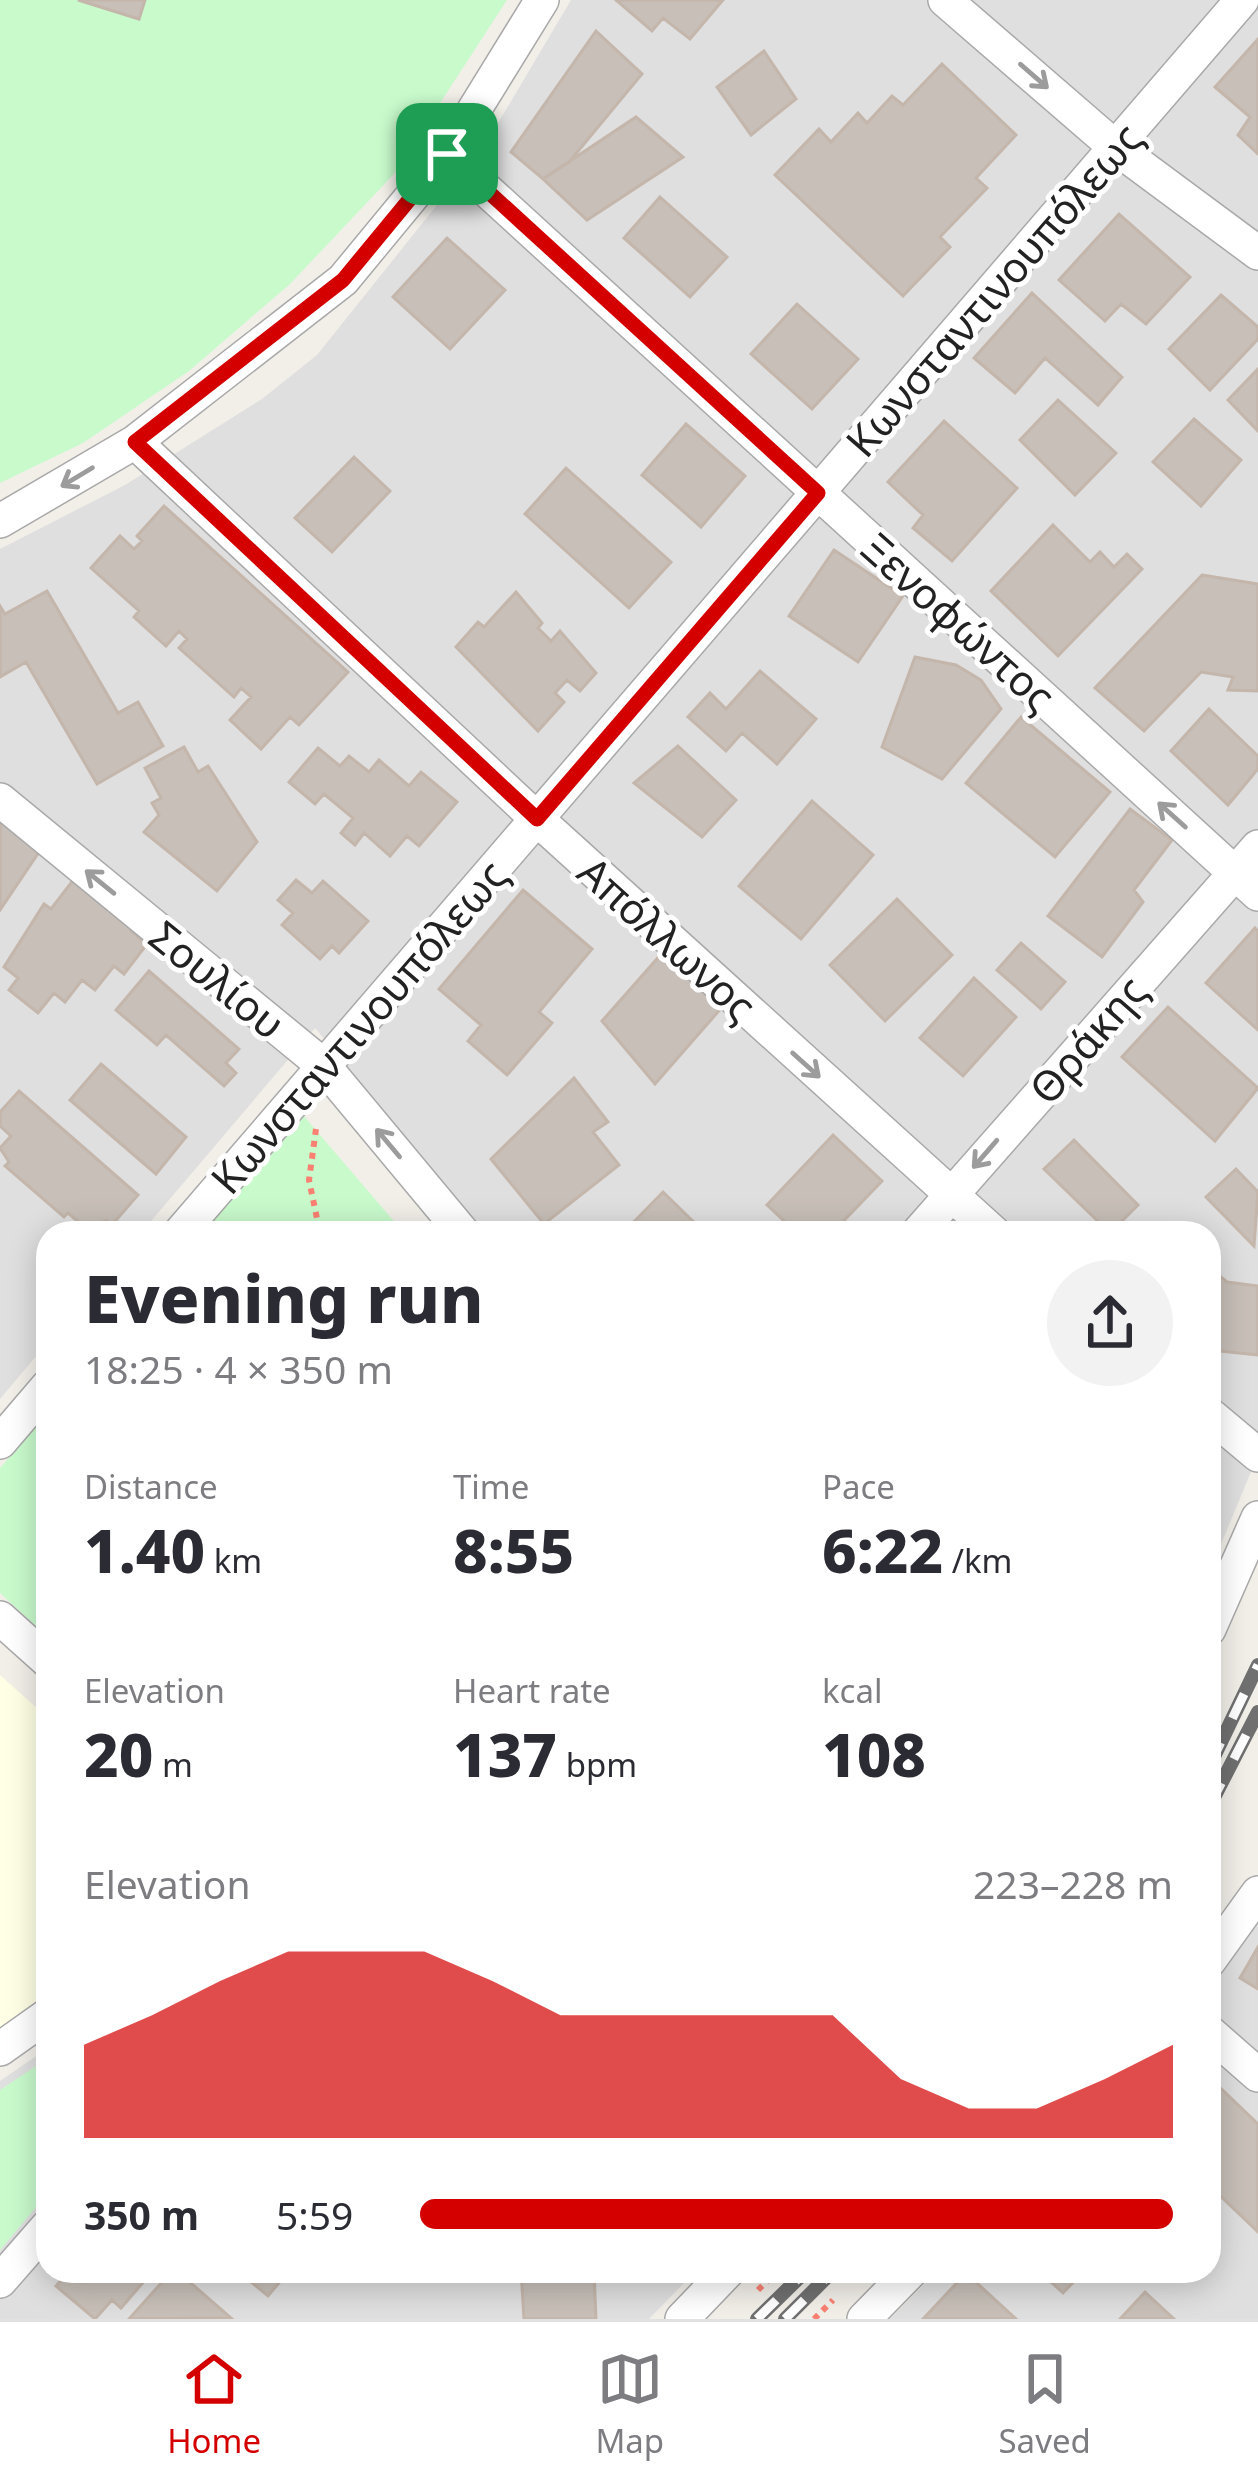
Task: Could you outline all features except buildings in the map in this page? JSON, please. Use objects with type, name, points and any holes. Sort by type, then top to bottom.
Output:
[{"type":"street","points":[[0,520],[135,442],[343,280],[447,154],[542,0]]},
{"type":"street","points":[[945,0],[1115,147],[1258,253]]},
{"type":"street","name":"Κωνσταντινουπόλεως","points":[[190,1221],[1242,0]]},
{"type":"street","name":"Ξενοφώντος","points":[[447,154],[1246,883]]},
{"type":"street","name":"Απόλλωνος","points":[[135,442],[537,819],[979,1221]]},
{"type":"street","name":"Σουλίου","points":[[0,800],[324,1066],[453,1221]]},
{"type":"street","name":"Θράκης","points":[[929,1221],[1246,883],[1258,847]]},
{"type":"street","points":[[0,1442],[36,1400]]},
{"type":"street","points":[[1221,1424],[1258,1455]]},
{"type":"street","points":[[1221,1603],[1258,1518]]},
{"type":"street","points":[[0,1618],[36,1650]]},
{"type":"street","points":[[1221,1944],[1258,1893]]},
{"type":"street","points":[[0,2050],[36,2024]]},
{"type":"street","points":[[1221,2042],[1258,2074]]},
{"type":"street","points":[[0,2281],[36,2240]]},
{"type":"street","points":[[682,2319],[713,2283]]},
{"type":"street","points":[[864,2319],[899,2283]]},
{"type":"path","points":[[318,1221],[309,1180],[324,1066]]},
{"type":"shaded area","points":[[571,0],[1258,0],[1258,1455],[1221,1544],[1221,1221],[474,1221],[315,1028],[151,1221],[36,1221],[36,1356],[0,1399],[0,549],[125,485],[262,399],[317,355],[485,145]]},
{"type":"shaded area","points":[[0,1675],[36,1707],[36,2006],[0,2029]]},
{"type":"shaded area","points":[[1258,1922],[1258,2319],[890,2319],[925,2283],[1221,2283],[1221,1967]]},
{"type":"shaded area","points":[[36,2056],[36,2283],[684,2283],[649,2319],[0,2319],[0,2081]]},
{"type":"green space","points":[[0,0],[507,0],[394,174],[290,284],[189,371],[83,443],[0,483]]},
{"type":"green space","points":[[303,1115],[394,1221],[212,1221]]},
{"type":"green space","points":[[36,1426],[36,1626],[0,1593],[0,1468]]},
{"type":"green space","points":[[36,2066],[36,2207],[0,2250],[0,2090]]},
{"type":"railway","points":[[1221,1742],[1258,1665]]},
{"type":"railway","points":[[1221,1784],[1258,1712]]},
{"type":"railway","points":[[757,2319],[794,2283]]},
{"type":"railway","points":[[785,2319],[821,2283]]},
{"type":"route","points":[[447,154],[818,493],[537,819],[135,442],[343,280],[447,154]]}]
